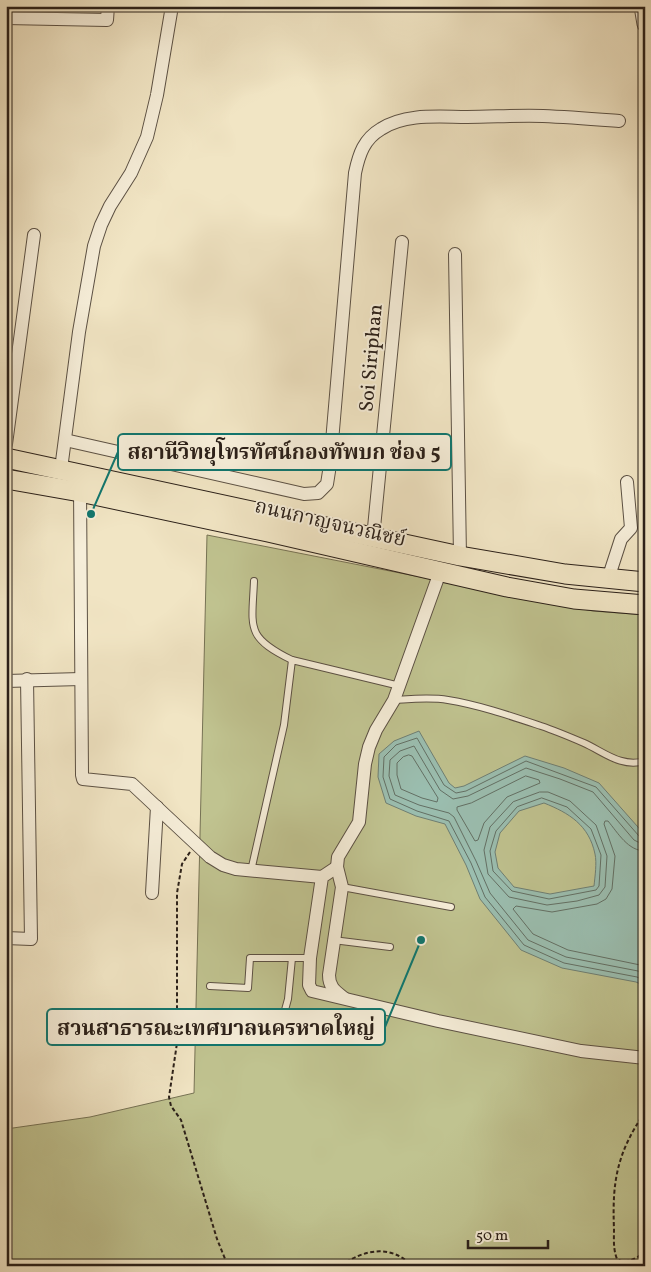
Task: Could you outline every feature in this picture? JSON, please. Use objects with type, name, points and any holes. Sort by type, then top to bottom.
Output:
[{"type":"main road","name":"ถนนกาญจนวณิชย์","points":[[6,458],[61,469],[80,483],[259,530],[440,572],[549,595],[645,605]]},
{"type":"main road","name":"ถนนกาญจนวณิชย์","points":[[6,478],[80,483],[539,570],[645,582]]},
{"type":"street","points":[[6,18],[107,20],[108,6]]},
{"type":"street","points":[[61,469],[79,332],[94,246],[110,206],[131,173],[147,137],[160,77],[172,6]]},
{"type":"street","points":[[642,6],[645,24]]},
{"type":"street","points":[[65,440],[304,494],[318,493],[327,484],[330,465],[355,173],[358,157],[368,140],[381,128],[390,124],[424,118],[541,116],[619,121]]},
{"type":"street","points":[[6,444],[34,235]]},
{"type":"street","name":"Soi Siriphan","points":[[373,538],[402,242]]},
{"type":"street","points":[[455,254],[460,556]]},
{"type":"street","points":[[608,578],[621,538],[629,532],[631,526],[627,482]]},
{"type":"street","points":[[80,483],[83,779],[132,784],[196,845],[210,857],[224,865],[250,871],[322,877],[337,867]]},
{"type":"street","points":[[345,998],[332,988],[329,982],[333,940],[342,887],[337,867],[338,857],[359,822],[365,764],[369,746],[400,686],[440,572]]},
{"type":"street","points":[[6,681],[81,679]]},
{"type":"street","points":[[6,938],[31,940],[26,680]]},
{"type":"street","points":[[152,893],[157,807]]},
{"type":"street","points":[[322,877],[308,978],[311,990],[320,994],[345,998],[438,1021],[581,1051],[645,1058]]},
{"type":"lane","points":[[254,581],[252,619],[255,633],[268,648],[292,660],[400,686]]},
{"type":"lane","points":[[250,871],[284,725],[292,660]]},
{"type":"lane","points":[[394,700],[426,699],[455,702],[542,726],[586,744],[622,762],[645,761]]},
{"type":"lane","points":[[342,887],[451,907]]},
{"type":"lane","points":[[333,940],[390,947]]},
{"type":"lane","points":[[210,986],[248,988],[250,958],[310,958]]},
{"type":"lane","points":[[246,1022],[275,1024],[282,1021],[288,1000],[292,958]]},
{"type":"path","points":[[196,845],[182,864],[178,882],[177,1043],[169,1097],[171,1106],[181,1120],[217,1239],[228,1266]]},
{"type":"path","points":[[645,1112],[625,1146],[617,1166],[613,1206],[614,1250],[617,1259],[621,1262],[631,1260],[645,1252]]},
{"type":"path","points":[[341,1266],[365,1254],[381,1251],[395,1253],[412,1266]]},
{"type":"green space","points":[[207,535],[593,611],[645,615],[645,1266],[6,1266],[6,1129],[90,1117],[194,1093]]},
{"type":"water","points":[[419,731],[449,783],[455,788],[464,786],[525,756],[564,768],[599,783],[645,835],[645,986],[636,982],[562,968],[521,950],[480,899],[466,865],[445,824],[416,816],[386,803],[378,777],[379,754],[394,741]],"holes":[[[544,803],[562,811],[577,821],[588,835],[596,858],[594,886],[550,894],[514,887],[498,868],[495,852],[500,833],[519,811]]]},
{"type":"place","name":"สถานีวิทยุโทรทัศน์กองทัพบก ช่อง 5","points":[[91,514]]},
{"type":"place","name":"สวนสาธารณะเทศบาลนครหาดใหญ่","points":[[421,940]]}]
